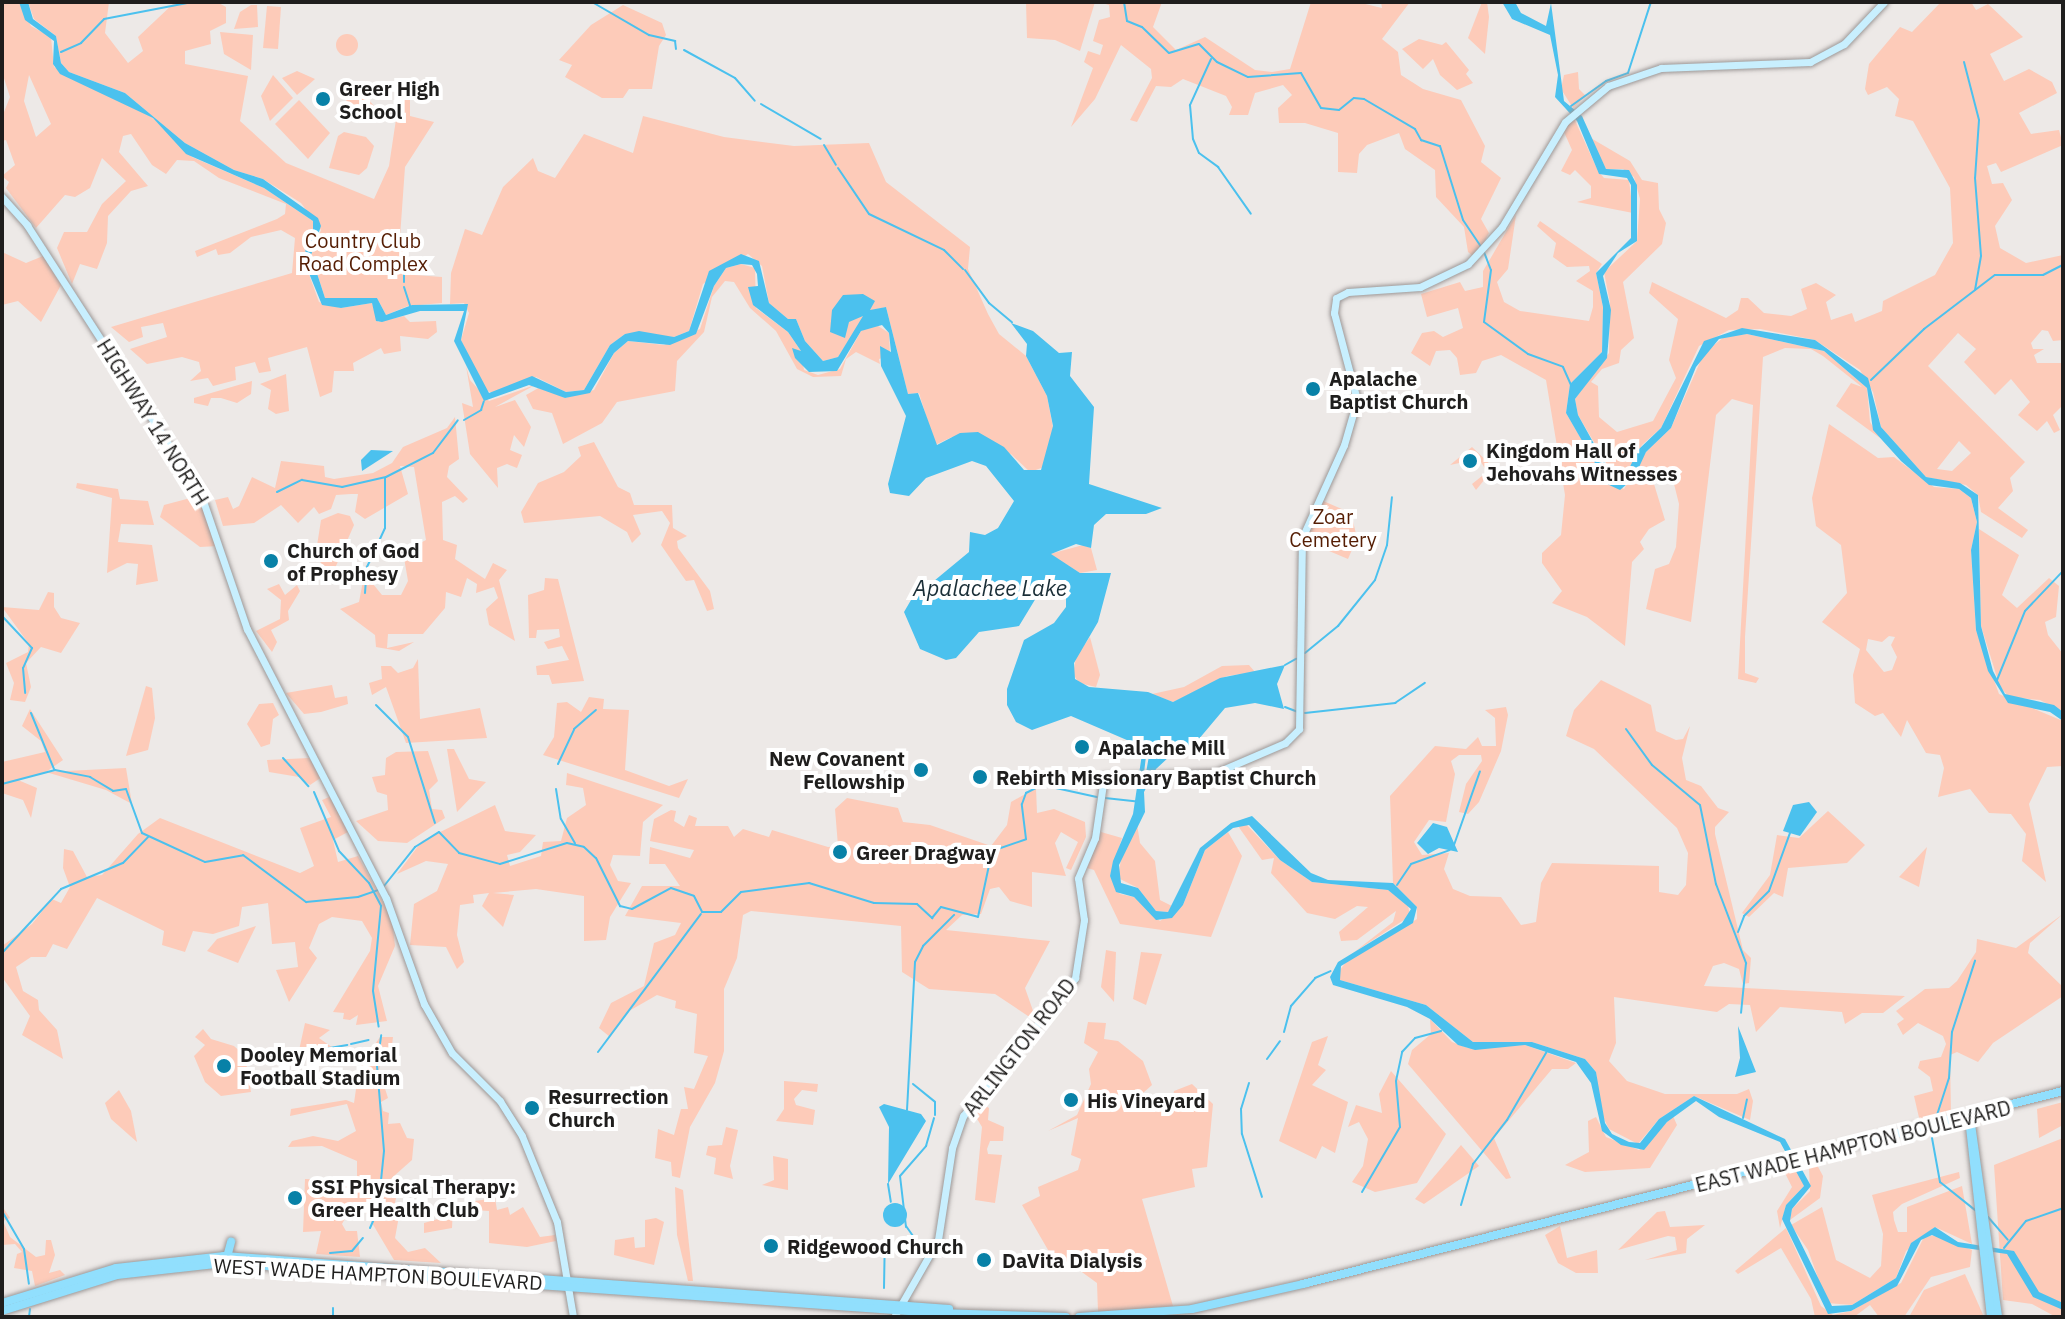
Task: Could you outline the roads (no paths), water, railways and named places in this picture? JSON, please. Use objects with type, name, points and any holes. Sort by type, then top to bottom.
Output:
[{"type":"main road","name":"ARLINGTON ROAD","points":[[898,1310],[938,1240],[952,1148],[963,1116],[1075,978],[1084,920],[1078,878],[1097,830],[1101,783],[1111,773],[1168,776],[1233,767],[1285,743],[1300,726],[1302,538],[1344,445],[1357,400],[1333,311],[1338,296],[1420,287],[1468,264],[1502,227],[1565,122],[1608,86],[1661,68],[1810,62],[1844,44],[1884,2]]},
{"type":"main road","name":"HIGHWAY 14 NORTH","points":[[2,197],[27,225],[201,495],[247,629],[376,880],[415,984],[444,1042],[519,1128],[554,1210],[573,1317]]},
{"type":"main road","name":"EAST WADE HAMPTON BOULEVARD","points":[[1079,1317],[1192,1309],[1303,1284],[2063,1094]]},
{"type":"main road","points":[[1970,1117],[1967,1133],[1981,1210]]},
{"type":"main road","points":[[1970,1117],[1998,1317]]},
{"type":"main road","points":[[1933,1126],[1960,1125],[1967,1133]]},
{"type":"main road","points":[[227,1257],[231,1242]]},
{"type":"main road","name":"WEST WADE HAMPTON BOULEVARD","points":[[2,1303],[141,1264],[227,1257],[568,1283]]},
{"type":"main road","name":"WEST WADE HAMPTON BOULEVARD","points":[[2,1311],[58,1287],[142,1270],[224,1263],[568,1283]]},
{"type":"main road","points":[[1989,1268],[1991,1317]]},
{"type":"main road","points":[[568,1283],[898,1310],[1066,1317]]},
{"type":"water","name":"Apalachee Lake","points":[[19,2],[28,2],[33,19],[56,36],[61,63],[69,72],[125,93],[185,143],[234,170],[263,179],[318,218],[321,226],[311,255],[325,298],[377,298],[386,315],[412,305],[468,304],[461,340],[489,393],[532,376],[566,392],[584,390],[610,345],[625,334],[639,331],[674,337],[689,331],[709,271],[741,254],[759,261],[769,303],[788,319],[796,319],[805,341],[823,361],[838,357],[863,316],[849,322],[845,338],[830,332],[832,310],[843,295],[863,294],[875,301],[870,310],[886,307],[908,394],[918,393],[937,445],[960,433],[978,432],[1004,447],[1024,470],[1041,470],[1053,426],[1047,396],[1026,356],[1027,344],[1011,323],[1033,331],[1059,353],[1072,352],[1070,376],[1094,407],[1089,484],[1162,508],[1146,514],[1106,514],[1094,525],[1091,548],[1076,544],[1051,554],[1080,573],[1111,573],[1098,622],[1074,663],[1075,679],[1089,687],[1148,692],[1173,702],[1220,678],[1285,665],[1277,684],[1284,709],[1255,703],[1225,708],[1181,757],[1170,756],[1156,769],[1144,792],[1145,812],[1119,865],[1121,883],[1138,888],[1156,911],[1168,912],[1200,848],[1231,823],[1252,816],[1311,873],[1328,880],[1393,883],[1417,907],[1413,923],[1341,966],[1340,980],[1426,1005],[1473,1042],[1532,1042],[1585,1059],[1596,1072],[1605,1123],[1612,1134],[1629,1142],[1640,1143],[1659,1119],[1694,1096],[1785,1139],[1811,1186],[1792,1209],[1790,1221],[1832,1306],[1852,1305],[1896,1278],[1911,1243],[1935,1227],[1958,1242],[2014,1251],[2039,1292],[2063,1303],[2063,1310],[2033,1297],[2007,1254],[1958,1247],[1932,1235],[1921,1240],[1897,1286],[1851,1311],[1828,1314],[1782,1219],[1786,1205],[1804,1186],[1780,1142],[1719,1117],[1696,1101],[1667,1122],[1644,1150],[1621,1145],[1602,1131],[1591,1083],[1576,1062],[1525,1045],[1475,1050],[1458,1045],[1430,1019],[1407,1007],[1333,985],[1330,977],[1338,962],[1402,923],[1411,909],[1388,890],[1312,882],[1280,860],[1249,825],[1233,828],[1205,850],[1183,905],[1172,918],[1156,920],[1134,897],[1116,892],[1110,876],[1113,861],[1133,814],[1142,754],[1146,756],[1146,773],[1150,750],[1071,716],[1032,730],[1016,722],[1007,705],[1007,689],[1024,640],[1054,623],[1066,607],[1066,596],[1036,598],[1019,626],[979,632],[956,658],[946,660],[920,649],[904,612],[911,600],[969,552],[970,532],[985,535],[998,528],[1014,501],[986,466],[972,461],[926,478],[909,496],[890,493],[888,484],[906,416],[881,366],[880,346],[891,352],[889,333],[882,325],[861,331],[837,371],[809,372],[795,358],[792,348],[801,351],[788,332],[753,305],[748,287],[758,286],[757,274],[752,265],[741,264],[726,268],[714,286],[696,334],[670,345],[628,341],[614,353],[590,393],[565,398],[529,385],[484,401],[454,341],[464,311],[420,311],[382,322],[376,321],[372,303],[341,308],[322,305],[306,266],[305,240],[313,231],[313,221],[264,188],[186,154],[153,118],[60,74],[53,64],[54,41],[25,20]]},
{"type":"water","points":[[1502,2],[1515,2],[1521,13],[1546,26],[1551,3],[1564,101],[1582,116],[1606,169],[1629,170],[1637,185],[1637,241],[1618,253],[1603,276],[1611,310],[1607,358],[1575,399],[1578,415],[1612,476],[1620,479],[1627,473],[1638,450],[1661,428],[1704,341],[1742,328],[1815,340],[1868,378],[1881,427],[1926,477],[1960,483],[1978,495],[1981,626],[1993,671],[2005,694],[2054,705],[2063,712],[2063,721],[2050,712],[2008,703],[1988,671],[1976,630],[1971,550],[1977,522],[1971,498],[1959,489],[1929,485],[1901,461],[1873,430],[1867,388],[1824,351],[1747,334],[1719,339],[1696,367],[1671,428],[1646,452],[1634,478],[1620,490],[1607,484],[1566,413],[1570,384],[1602,352],[1603,307],[1596,273],[1631,238],[1631,185],[1627,178],[1599,174],[1577,121],[1555,97],[1558,75],[1550,35],[1512,19]]},
{"type":"water","points":[[371,450],[393,451],[362,471],[361,460]]},
{"type":"water","points":[[1809,802],[1817,812],[1800,836],[1783,831],[1793,805]]},
{"type":"water","points":[[1433,823],[1447,827],[1458,852],[1439,848],[1428,854],[1417,843]]},
{"type":"water","points":[[1738,1026],[1756,1072],[1735,1077],[1740,1058]]},
{"type":"water","points":[[884,1104],[921,1114],[926,1121],[888,1184],[889,1127],[879,1107]]},
{"type":"water","points":[[895,1203],[903,1207],[907,1215],[903,1223],[895,1227],[887,1223],[883,1215],[887,1207]]},
{"type":"waterway","points":[[61,52],[81,43],[104,19],[192,2]]},
{"type":"waterway","points":[[592,2],[649,35],[675,41],[676,49]]},
{"type":"waterway","points":[[1124,2],[1127,21],[1142,27],[1169,53],[1199,44],[1217,62],[1248,77],[1301,73],[1321,108],[1339,110],[1354,98],[1364,99],[1415,129],[1421,140],[1440,146],[1463,220],[1481,247]]},
{"type":"waterway","points":[[1571,106],[1606,81],[1628,73],[1651,2]]},
{"type":"waterway","points":[[684,50],[735,78],[755,101]]},
{"type":"waterway","points":[[1211,59],[1190,105],[1193,139],[1199,153],[1218,167],[1251,214]]},
{"type":"waterway","points":[[1964,62],[1979,120],[1975,178],[1981,256],[1975,289]]},
{"type":"waterway","points":[[761,104],[821,139]]},
{"type":"waterway","points":[[824,145],[836,165]]},
{"type":"waterway","points":[[838,168],[869,214],[944,250],[963,269]]},
{"type":"waterway","points":[[1484,252],[1491,270],[1484,322],[1528,354],[1563,367],[1571,385]]},
{"type":"waterway","points":[[1871,380],[1924,329],[1995,275],[2043,275],[2063,265]]},
{"type":"waterway","points":[[965,270],[989,303],[1012,322]]},
{"type":"waterway","points":[[404,274],[404,282]]},
{"type":"waterway","points":[[404,287],[410,306]]},
{"type":"waterway","points":[[464,420],[481,410],[484,401]]},
{"type":"waterway","points":[[277,492],[302,480],[342,487],[386,477],[433,453],[458,420]]},
{"type":"waterway","points":[[365,593],[367,567],[385,528],[385,478]]},
{"type":"waterway","points":[[1305,653],[1338,626],[1375,580],[1387,545],[1392,497]]},
{"type":"waterway","points":[[1997,680],[2025,611],[2063,571]]},
{"type":"waterway","points":[[2,616],[32,648],[23,668],[25,693]]},
{"type":"waterway","points":[[1285,665],[1296,659]]},
{"type":"waterway","points":[[1305,713],[1395,703],[1425,683]]},
{"type":"waterway","points":[[376,705],[408,737],[435,823]]},
{"type":"waterway","points":[[1285,707],[1298,712]]},
{"type":"waterway","points":[[558,764],[574,729],[596,710]]},
{"type":"waterway","points":[[31,713],[54,769]]},
{"type":"waterway","points":[[1626,729],[1652,765],[1700,805],[1716,884],[1746,963],[1741,1013]]},
{"type":"waterway","points":[[283,758],[308,786]]},
{"type":"waterway","points":[[2,784],[55,770],[90,777],[113,791],[126,789],[142,833],[205,862],[243,855],[306,902],[358,897],[378,890]]},
{"type":"waterway","points":[[1454,845],[1480,771]]},
{"type":"waterway","points":[[702,912],[721,912],[741,892],[809,883],[874,903],[917,904],[932,918],[941,907],[978,917],[992,851],[1026,839],[1022,804],[1026,793],[1042,785],[1097,797]]},
{"type":"waterway","points":[[556,789],[561,819],[575,843]]},
{"type":"waterway","points":[[314,792],[339,851],[369,883],[381,906],[373,991],[379,1027]]},
{"type":"waterway","points":[[1105,798],[1135,801]]},
{"type":"waterway","points":[[384,886],[415,847],[439,832],[459,853],[500,864],[567,843],[584,847],[596,858],[620,906],[632,909],[671,888],[694,896],[702,912]]},
{"type":"waterway","points":[[1738,932],[1744,916],[1769,891],[1790,833]]},
{"type":"waterway","points":[[2,953],[61,889],[123,863],[148,837]]},
{"type":"waterway","points":[[1397,885],[1411,864],[1450,850]]},
{"type":"waterway","points":[[598,1052],[701,914]]},
{"type":"waterway","points":[[907,1110],[915,962],[923,946],[954,915]]},
{"type":"waterway","points":[[1929,1121],[1936,1118],[1949,1078],[1952,1032],[1975,961]]},
{"type":"waterway","points":[[1284,1032],[1291,1006],[1315,978],[1331,971]]},
{"type":"waterway","points":[[1362,1192],[1400,1127],[1396,1081],[1402,1052],[1415,1038],[1441,1031]]},
{"type":"waterway","points":[[370,1228],[378,1210],[384,1151],[377,1065],[381,1035]]},
{"type":"waterway","points":[[351,1044],[369,1040]]},
{"type":"waterway","points":[[1267,1059],[1280,1041]]},
{"type":"waterway","points":[[300,1053],[347,1045]]},
{"type":"waterway","points":[[1461,1205],[1473,1164],[1507,1120],[1546,1053]]},
{"type":"waterway","points":[[1249,1083],[1241,1109],[1242,1134],[1262,1197]]},
{"type":"waterway","points":[[913,1084],[935,1102],[935,1115]]},
{"type":"waterway","points":[[1743,1118],[1747,1099]]},
{"type":"waterway","points":[[906,1227],[900,1176],[926,1146],[934,1118]]},
{"type":"waterway","points":[[1932,1138],[1940,1182],[1975,1210]]},
{"type":"waterway","points":[[888,1184],[891,1202]]},
{"type":"waterway","points":[[2004,1248],[2026,1221],[2063,1208]]},
{"type":"waterway","points":[[2,1211],[24,1249],[29,1284]]},
{"type":"waterway","points":[[1988,1217],[2008,1240]]},
{"type":"waterway","points":[[906,1226],[925,1253]]},
{"type":"waterway","points":[[330,1253],[352,1251],[363,1238]]},
{"type":"waterway","points":[[884,1288],[885,1249]]},
{"type":"waterway","points":[[333,1308],[333,1317]]},
{"type":"waterway","points":[[29,1317],[30,1309]]},
{"type":"place","name":"Greer High School","points":[[323,99]]},
{"type":"place","name":"Apalache Baptist Church","points":[[1313,389]]},
{"type":"place","name":"Kingdom Hall of Jehovahs Witnesses","points":[[1470,461]]},
{"type":"place","name":"Church of God of Prophesy","points":[[271,561]]},
{"type":"place","name":"Apalache Mill","points":[[1082,747]]},
{"type":"place","name":"New Covanent Fellowship","points":[[921,770]]},
{"type":"place","name":"Rebirth Missionary Baptist Church","points":[[980,777]]},
{"type":"place","name":"Greer Dragway","points":[[840,852]]},
{"type":"place","name":"Dooley Memorial Football Stadium","points":[[224,1066]]},
{"type":"place","name":"His Vineyard","points":[[1071,1100]]},
{"type":"place","name":"Resurrection Church","points":[[532,1108]]},
{"type":"place","name":"SSI Physical Therapy: Greer Health Club","points":[[295,1198]]},
{"type":"place","name":"Ridgewood Church","points":[[771,1246]]},
{"type":"place","name":"DaVita Dialysis","points":[[984,1260]]},
{"type":"park label","name":"Country Club Road Complex","points":[[363,252]]},
{"type":"park label","name":"Zoar Cemetery","points":[[1333,528]]}]
